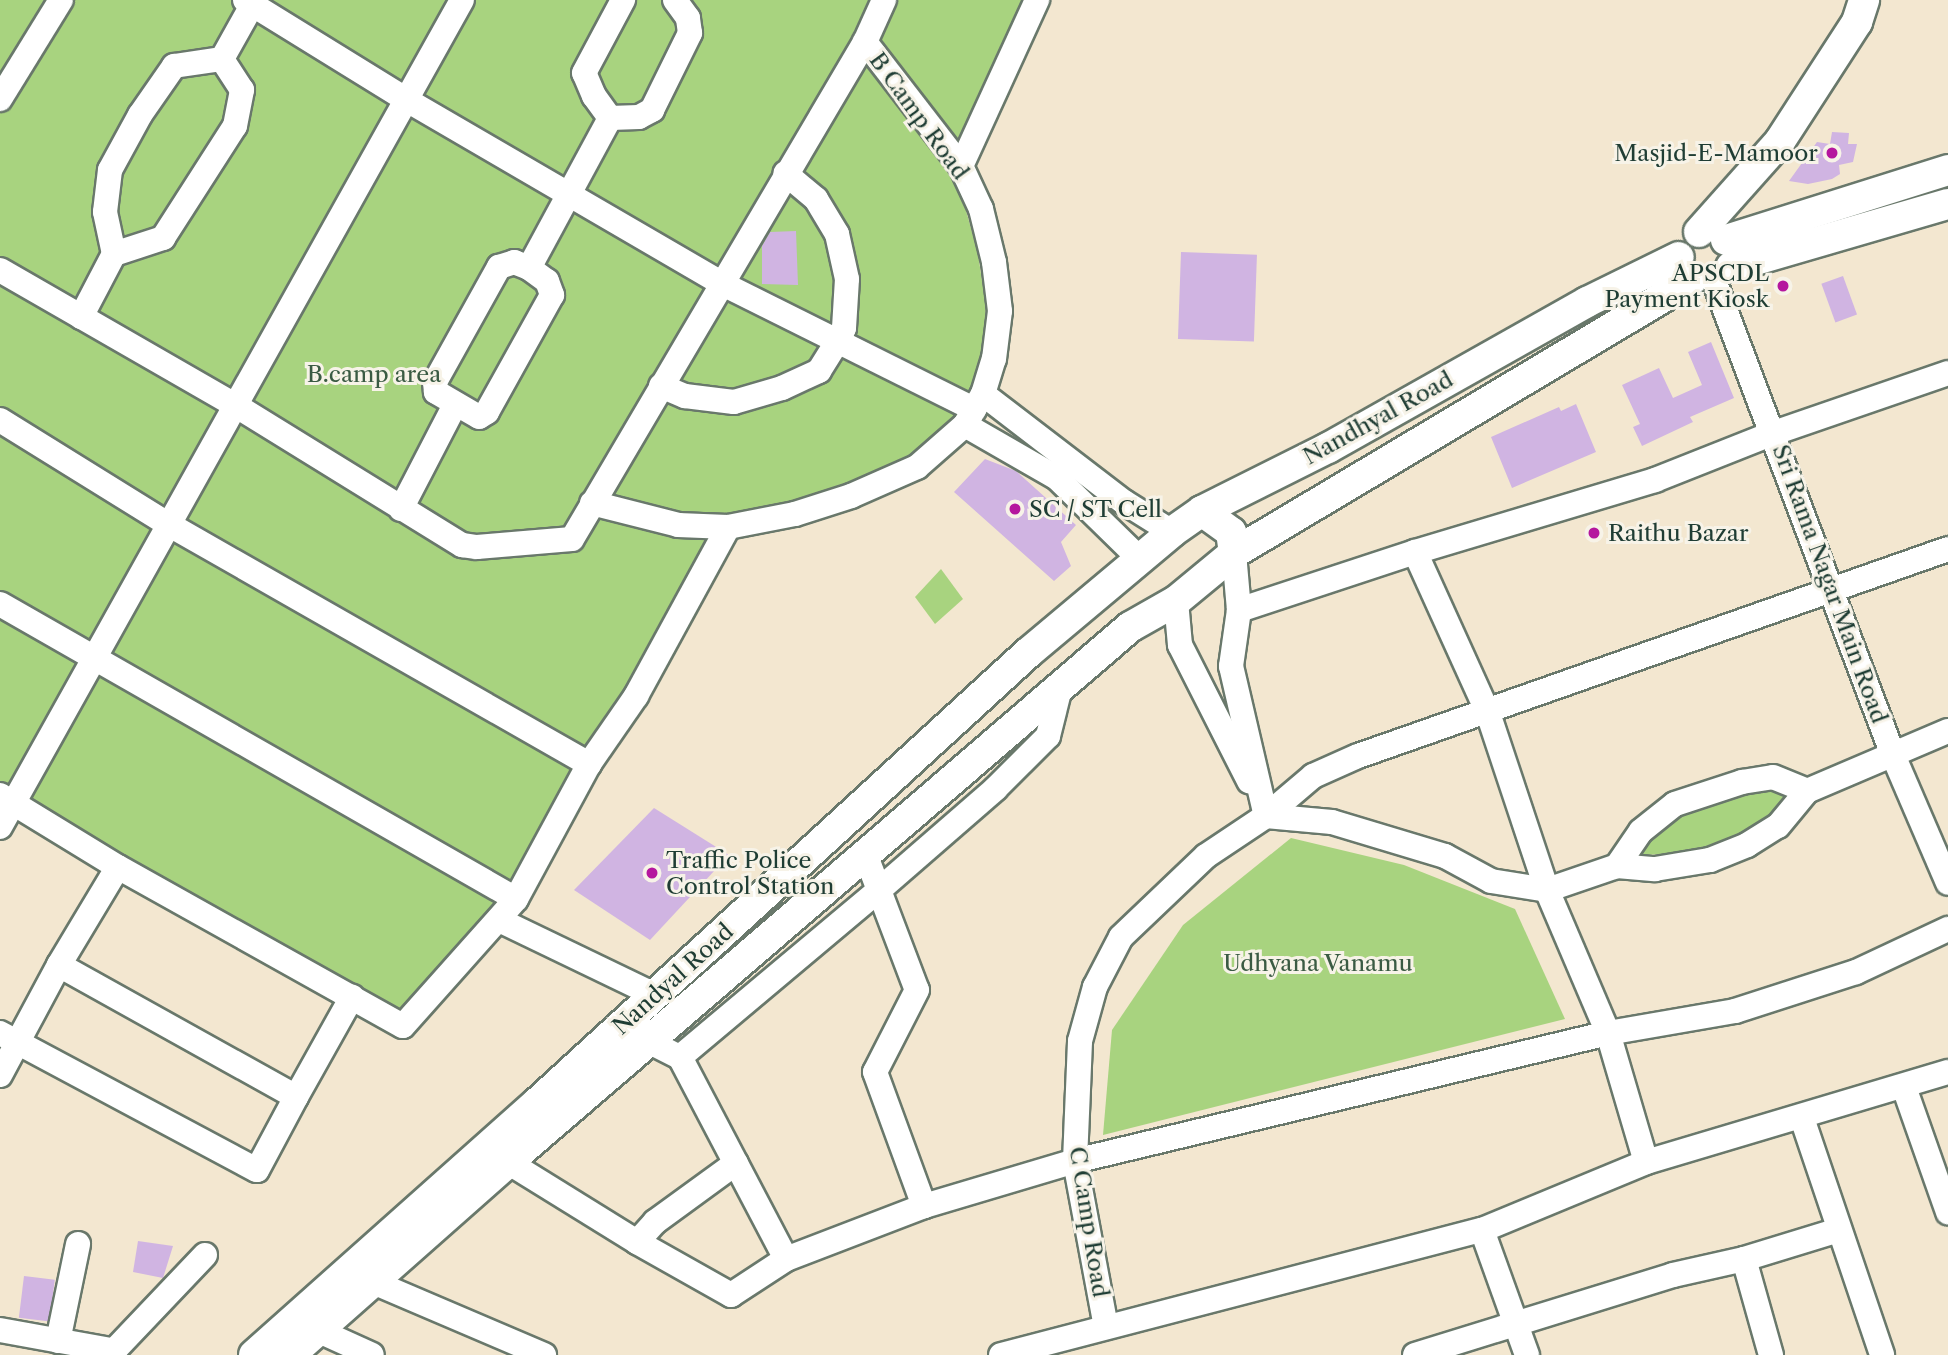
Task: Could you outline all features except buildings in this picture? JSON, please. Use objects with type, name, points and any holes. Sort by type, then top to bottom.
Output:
[{"type":"main road","points":[[1707,260],[1866,5]]},
{"type":"main road","points":[[1707,260],[1948,170]]},
{"type":"main road","points":[[1707,260],[1948,204]]},
{"type":"main road","name":"Nandhyal Road","points":[[1089,599],[1172,531],[1202,511],[1328,448],[1587,302],[1707,260]]},
{"type":"main road","name":"Nandyal Road","points":[[290,1355],[648,1041],[1130,627],[1176,601],[1234,554],[1472,409],[1707,260]]},
{"type":"main road","points":[[1202,511],[1231,532],[1234,554]]},
{"type":"main road","points":[[1089,599],[1111,620],[1130,627]]},
{"type":"main road","name":"Nandyal Road","points":[[254,1355],[655,995],[1089,599]]},
{"type":"street","points":[[0,99],[61,0]]},
{"type":"street","points":[[0,827],[7,799],[95,657],[462,0]]},
{"type":"street","points":[[610,118],[594,96],[584,73],[623,0]]},
{"type":"street","points":[[610,118],[639,117],[652,110],[690,33],[688,18],[675,0]]},
{"type":"street","points":[[0,270],[234,405],[462,545],[477,547],[572,539],[785,173],[865,42],[884,0]]},
{"type":"street","points":[[961,166],[1037,0]]},
{"type":"street","points":[[222,58],[251,2],[405,99],[721,283],[974,409],[1172,531]]},
{"type":"street","name":"B Camp Road","points":[[865,42],[961,166],[981,209],[994,262],[1000,311],[994,359],[974,409]]},
{"type":"street","points":[[114,254],[163,238],[235,126],[243,90],[222,58]]},
{"type":"street","points":[[80,317],[114,254],[105,212],[110,170],[140,115],[174,66],[222,58]]},
{"type":"street","points":[[529,268],[610,118]]},
{"type":"street","points":[[661,386],[685,396],[734,402],[782,388],[819,371],[838,341],[844,328],[847,279],[837,234],[816,199],[785,173]]},
{"type":"street","name":"Sri Rama Nagar Main Road","points":[[1707,260],[1893,755],[1948,883]]},
{"type":"street","points":[[514,262],[529,268],[547,281],[552,295],[487,412],[479,417],[436,392],[435,382],[499,267],[514,262]]},
{"type":"street","points":[[1239,610],[1415,552],[1655,480],[1773,433],[1948,373]]},
{"type":"street","points":[[401,509],[456,405]]},
{"type":"street","points":[[592,503],[678,525],[728,527],[795,514],[851,496],[917,467],[974,409]]},
{"type":"street","points":[[974,409],[1056,478],[1139,558]]},
{"type":"street","points":[[0,419],[168,524],[589,764]]},
{"type":"street","points":[[7,799],[118,867],[403,1026],[516,899],[589,764],[636,696],[728,527]]},
{"type":"street","name":"C Camp Road","points":[[1106,1327],[1075,1161],[1080,1041],[1095,987],[1121,937],[1206,856],[1266,816],[1313,776],[1359,757],[1948,550]]},
{"type":"street","points":[[1415,552],[1488,713],[1547,890],[1608,1033],[1646,1163]]},
{"type":"street","points":[[1234,554],[1239,610],[1231,666],[1266,816]]},
{"type":"street","points":[[1176,601],[1180,645],[1266,816]]},
{"type":"street","points":[[0,604],[516,899]]},
{"type":"street","points":[[680,1057],[995,789],[1048,736],[1060,688]]},
{"type":"street","points":[[1266,816],[1332,822],[1379,834],[1445,856],[1491,881],[1547,890],[1617,866],[1655,869],[1710,860],[1747,845],[1778,826],[1807,792],[1948,731]]},
{"type":"street","points":[[1617,866],[1641,831],[1675,804],[1742,782],[1773,778],[1807,792]]},
{"type":"street","points":[[866,856],[917,990],[875,1072],[924,1206]]},
{"type":"street","points":[[0,1075],[8,1037],[59,965],[118,867]]},
{"type":"street","points":[[499,920],[655,995]]},
{"type":"street","points":[[509,1162],[637,1242],[731,1295],[786,1259],[924,1206],[1075,1161],[1608,1033],[1735,1011],[1856,972],[1948,929]]},
{"type":"street","points":[[59,965],[296,1097]]},
{"type":"street","points":[[8,1037],[257,1170],[352,997]]},
{"type":"street","points":[[648,1041],[680,1057],[786,1259]]},
{"type":"street","points":[[1001,1355],[1482,1230],[1646,1163],[1948,1072]]},
{"type":"street","points":[[1904,1087],[1948,1212]]},
{"type":"street","points":[[1802,1118],[1882,1355]]},
{"type":"street","points":[[637,1242],[655,1222],[736,1163]]},
{"type":"street","points":[[1482,1230],[1527,1355]]},
{"type":"street","points":[[1415,1355],[1673,1275],[1744,1259],[1839,1230]]},
{"type":"street","points":[[58,1341],[78,1244]]},
{"type":"street","points":[[0,1330],[112,1353],[205,1255]]},
{"type":"street","points":[[1744,1259],[1771,1355]]},
{"type":"street","points":[[373,1282],[544,1355]]},
{"type":"street","points":[[317,1330],[372,1355]]},
{"type":"green space","name":"B.camp area","points":[[0,0],[1025,0],[946,164],[961,192],[978,254],[986,307],[983,369],[962,413],[906,463],[835,495],[725,515],[576,771],[507,899],[402,1016],[0,786]]},
{"type":"green space","points":[[941,569],[963,599],[935,624],[915,597]]},
{"type":"green space","points":[[1771,790],[1783,794],[1784,803],[1749,835],[1687,853],[1643,855],[1642,848],[1683,813],[1738,795]]},
{"type":"green space","name":"Udhyana Vanamu","points":[[1291,838],[1404,865],[1515,909],[1565,1019],[1103,1135],[1112,1030],[1183,925]]},
{"type":"place","name":"Masjid-E-Mamoor","points":[[1832,153]]},
{"type":"place","name":"APSCDL Payment Kiosk","points":[[1783,286]]},
{"type":"place","name":"SC / ST Cell","points":[[1015,509]]},
{"type":"place","name":"Raithu Bazar","points":[[1594,533]]},
{"type":"place","name":"Traffic Police Control Station","points":[[652,873]]}]
